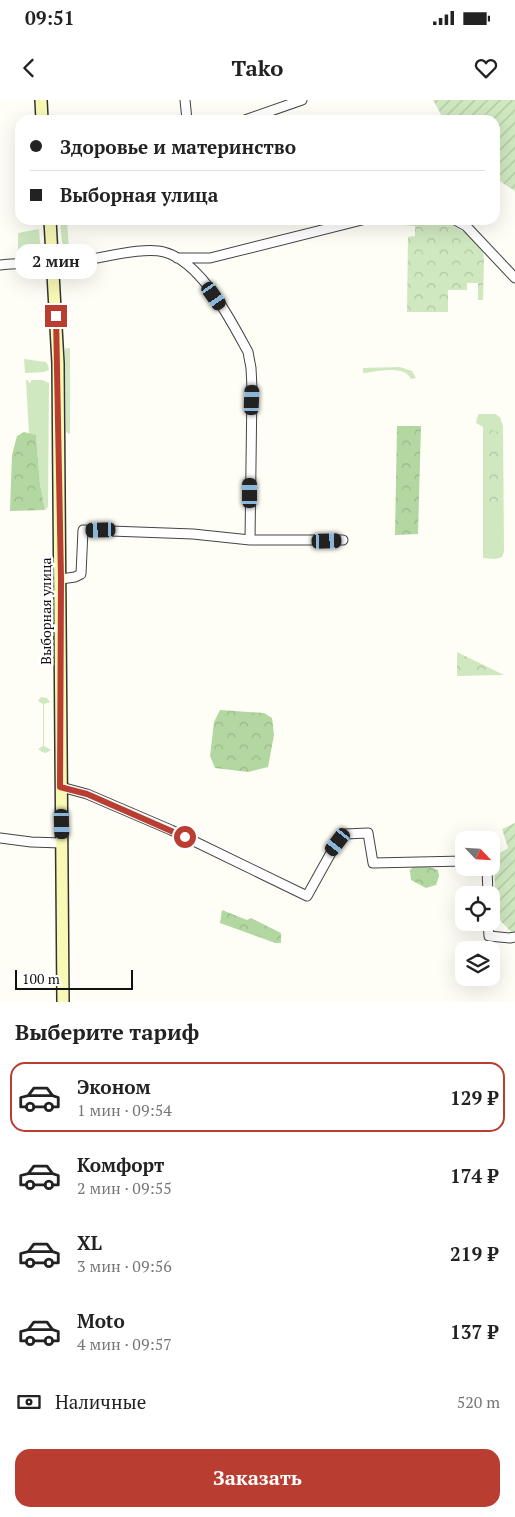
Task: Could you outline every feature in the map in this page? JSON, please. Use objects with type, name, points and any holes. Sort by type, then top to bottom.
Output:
[{"type":"main road","points":[[41,100],[42,115]]},
{"type":"main road","name":"Выборная улица","points":[[50,225],[58,363],[63,1002]]},
{"type":"street","points":[[186,100],[187,115]]},
{"type":"street","points":[[259,115],[302,100]]},
{"type":"street","points":[[178,258],[210,258],[342,225]]},
{"type":"street","points":[[464,225],[515,278]]},
{"type":"street","points":[[0,265],[76,261],[152,251],[164,252],[178,258],[196,271],[225,311],[248,352],[252,388],[250,540]]},
{"type":"street","points":[[61,579],[81,574],[83,530],[193,534],[250,540],[343,540]]},
{"type":"street","points":[[60,787],[87,794],[171,830],[307,896],[332,851],[345,834],[368,833],[372,863],[455,861]]},
{"type":"street","points":[[0,838],[62,843]]},
{"type":"street","points":[[489,931],[489,936],[515,937]]},
{"type":"green space","points":[[433,100],[515,100],[515,191],[500,181],[500,115],[441,115]]},
{"type":"green space","points":[[60,225],[67,225],[69,249],[62,243]]},
{"type":"green space","points":[[402,225],[452,225],[468,234],[483,249],[483,300],[478,300],[478,283],[467,283],[467,290],[448,290],[448,312],[407,312],[408,237],[415,236],[415,226]]},
{"type":"green space","points":[[39,229],[41,255],[33,261],[20,260],[18,233]]},
{"type":"green space","points":[[70,348],[70,434],[66,432],[65,349]]},
{"type":"green space","points":[[24,359],[46,362],[49,370],[25,373]]},
{"type":"green space","points":[[400,367],[412,371],[416,378],[411,379],[407,374],[396,370],[363,373],[363,368]]},
{"type":"green space","points":[[26,380],[29,383],[31,380],[42,380],[49,383],[48,507],[45,510],[40,484],[36,436],[29,434]]},
{"type":"green space","points":[[479,414],[495,414],[500,417],[503,426],[504,552],[502,557],[495,559],[483,558],[483,427],[476,423]]},
{"type":"green space","points":[[397,426],[421,426],[418,534],[395,535]]},
{"type":"green space","points":[[489,429],[498,432],[500,513],[486,513]]},
{"type":"green space","points":[[24,432],[36,435],[40,484],[45,510],[10,511],[12,455],[17,436]]},
{"type":"green space","points":[[457,652],[504,675],[457,676]]},
{"type":"green space","points":[[41,697],[47,698],[50,702],[44,704],[44,746],[51,750],[46,753],[38,749],[43,746],[43,704],[38,701]]},
{"type":"green space","points":[[220,710],[264,713],[272,718],[274,735],[268,767],[248,772],[215,768],[210,756],[214,722]]},
{"type":"green space","points":[[515,823],[515,936],[500,920],[500,886],[495,886],[494,876],[500,876],[500,853],[508,848],[502,829]]},
{"type":"green space","points":[[413,867],[430,867],[438,870],[439,876],[436,885],[426,888],[411,880],[410,870]]},
{"type":"green space","points":[[222,910],[247,920],[251,918],[281,933],[281,943],[275,943],[220,923]]},
{"type":"route","points":[[56,316],[61,579],[60,787],[87,794],[185,837]]}]
